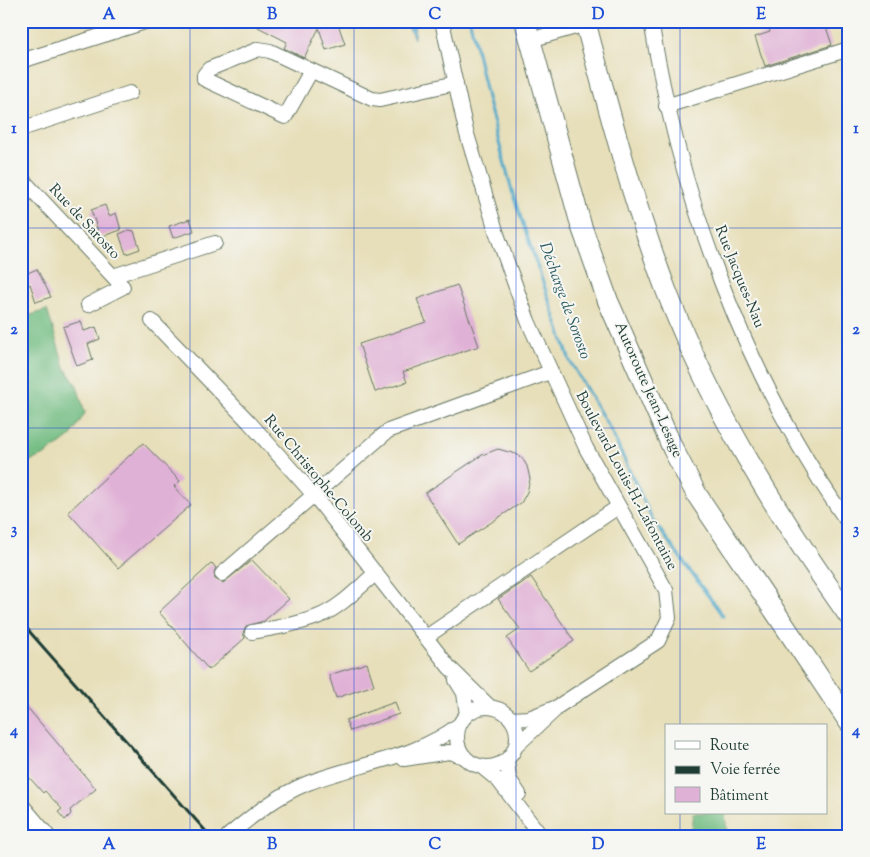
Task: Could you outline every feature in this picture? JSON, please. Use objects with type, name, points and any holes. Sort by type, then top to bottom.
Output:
[{"type":"highway","points":[[514,21],[562,182],[581,225]]},
{"type":"highway","points":[[590,22],[623,139],[624,162],[666,290],[719,407],[770,499],[849,616]]},
{"type":"highway","name":"Autoroute Jean-Lesage","points":[[528,31],[581,225],[608,301],[673,449],[697,495],[849,722]]},
{"type":"street","name":"Boulevard Louis-H.-Lafontaine","points":[[442,21],[466,131],[497,234],[528,321],[586,448],[666,590],[669,618],[658,641],[556,707],[529,718],[511,719]]},
{"type":"street","name":"Rue Jacques-Nau","points":[[652,21],[666,106],[686,182],[710,251],[750,349],[775,403],[798,444],[849,524]]},
{"type":"street","points":[[21,61],[145,22]]},
{"type":"street","points":[[528,31],[590,22]]},
{"type":"street","points":[[311,71],[285,117],[204,79],[204,75],[209,69],[259,49],[270,51],[372,99],[380,100],[456,83]]},
{"type":"street","points":[[666,106],[849,49]]},
{"type":"street","points":[[21,129],[130,93]]},
{"type":"street","name":"Rue de Sarosto","points":[[21,178],[123,288],[88,305]]},
{"type":"street","points":[[113,276],[215,243]]},
{"type":"street","name":"Rue Christophe-Colomb","points":[[152,321],[249,422],[314,495],[449,666],[490,708]]},
{"type":"street","points":[[222,574],[372,442],[388,431],[550,372]]},
{"type":"street","points":[[426,637],[618,507]]},
{"type":"street","points":[[252,632],[318,617],[347,597],[376,572]]},
{"type":"street","name":"Rue Christophe-Colomb","points":[[449,666],[464,693],[464,720]]},
{"type":"street","name":"Boulevard Louis-H.-Lafontaine","points":[[515,747],[548,719],[556,707]]},
{"type":"street","points":[[228,836],[260,810],[308,783],[393,759],[436,741],[476,709],[490,708],[503,712],[511,719],[517,734],[515,747],[507,759],[499,765],[482,767]]},
{"type":"street","points":[[464,720],[457,742],[465,757],[472,764],[482,767],[498,780],[542,836]]},
{"type":"street","points":[[393,759],[408,760],[449,752],[465,757]]},
{"type":"street","points":[[507,759],[509,779],[542,836]]},
{"type":"street","points":[[21,804],[48,836]]},
{"type":"green space","points":[[47,310],[65,368],[77,386],[85,413],[70,437],[43,456],[21,464],[21,318]]},
{"type":"green space","points":[[693,814],[725,814],[727,836],[690,836]]},
{"type":"water","points":[[406,21],[415,21],[414,39]]},
{"type":"building","points":[[261,21],[337,21],[345,44],[326,50],[319,28],[304,58],[284,48],[287,42],[258,27]]},
{"type":"building","points":[[767,21],[824,21],[832,45],[765,66],[755,37],[770,32]]},
{"type":"building","points":[[105,205],[109,216],[116,213],[121,230],[100,237],[91,210]]},
{"type":"building","points":[[190,219],[194,231],[173,238],[169,226]]},
{"type":"building","points":[[129,230],[134,231],[140,249],[126,254],[119,234]]},
{"type":"building","points":[[37,269],[51,297],[36,302],[30,284],[27,286],[23,275]]},
{"type":"building","points":[[457,285],[479,346],[403,372],[407,382],[375,392],[359,344],[426,322],[417,299]]},
{"type":"building","points":[[81,321],[84,331],[96,327],[100,339],[88,344],[93,360],[77,366],[63,327]]},
{"type":"building","points":[[143,443],[180,481],[174,487],[191,505],[118,568],[68,512]]},
{"type":"building","points":[[498,449],[516,454],[522,458],[527,466],[530,479],[527,492],[521,503],[458,544],[425,493],[482,455]]},
{"type":"building","points":[[252,560],[289,599],[264,621],[246,626],[243,633],[245,638],[209,670],[159,612],[212,563],[216,568],[214,572],[215,579],[223,583]]},
{"type":"building","points":[[531,577],[574,641],[529,671],[507,638],[520,629],[498,599]]},
{"type":"building","points":[[367,663],[374,685],[336,698],[329,675]]},
{"type":"building","points":[[21,700],[96,789],[70,810],[71,814],[65,820],[58,812],[62,809],[45,791],[43,793],[21,768]]},
{"type":"building","points":[[395,702],[399,714],[350,731],[346,720]]},
{"type":"waterway","name":"Décharge de Sorosto","points":[[470,21],[487,98],[514,198],[570,361],[611,431],[652,519],[723,616]]},
{"type":"railway","points":[[21,622],[210,836]]}]
